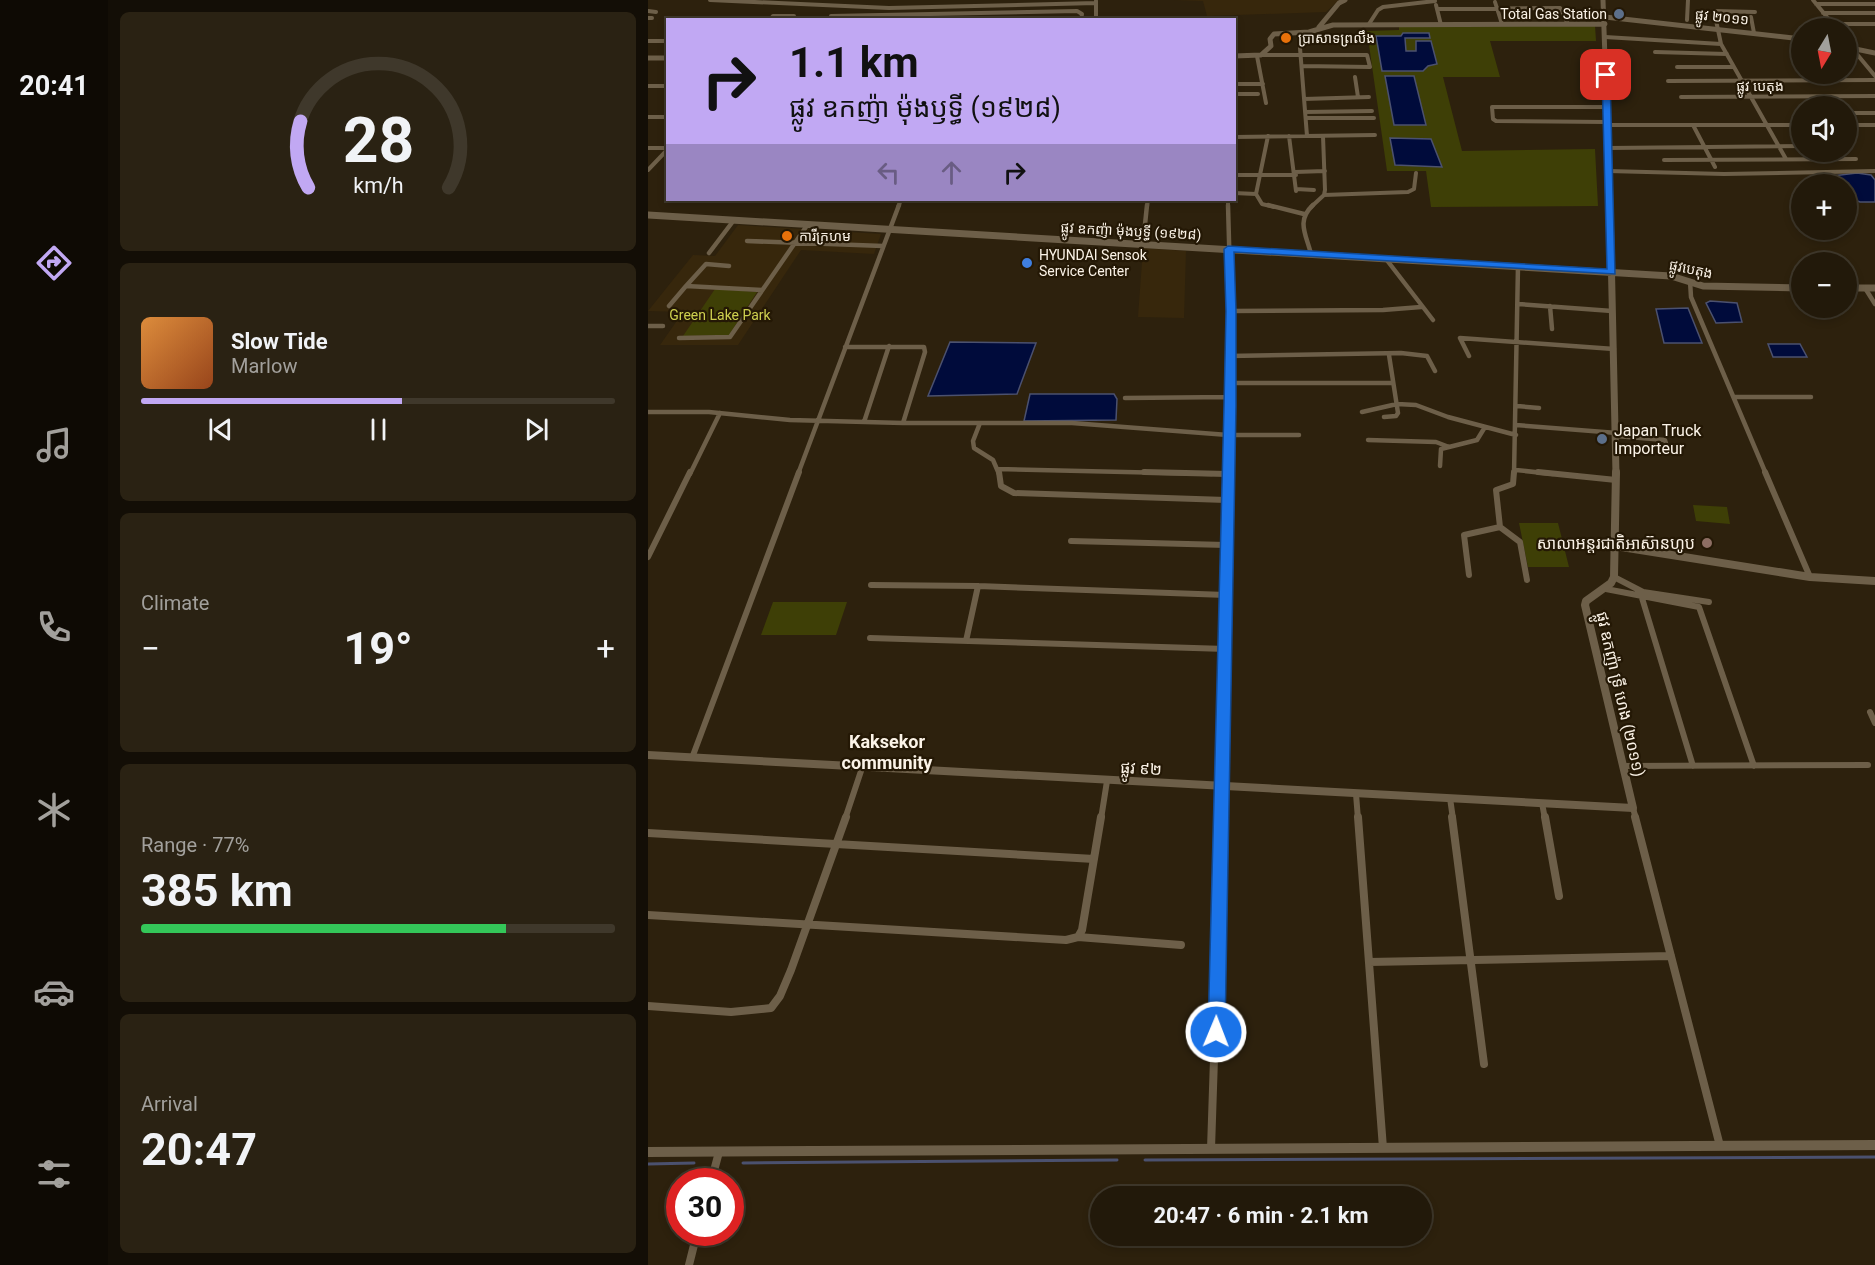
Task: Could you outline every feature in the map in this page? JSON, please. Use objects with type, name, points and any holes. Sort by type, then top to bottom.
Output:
[{"type":"main road","points":[[1319,27],[1337,5],[1345,0]]},
{"type":"main road","points":[[1603,0],[1617,434],[1614,577]]},
{"type":"main road","name":"ផ្លូវ ២០១១","points":[[1605,17],[1791,38]]},
{"type":"main road","points":[[1236,56],[1259,56],[1271,46],[1270,39],[1274,34],[1309,32],[1319,27],[1369,24],[1605,24]]},
{"type":"main road","points":[[1857,50],[1875,53]]},
{"type":"main road","points":[[648,58],[666,58]]},
{"type":"main road","name":"ផ្លូវ ឧកញ៉ា ម៉ុងឫទ្ធី (១៩២៨)","points":[[648,215],[1612,272]]},
{"type":"main road","name":"ផ្លូវបេតុង","points":[[1612,272],[1671,276],[1720,287],[1791,288]]},
{"type":"main road","points":[[1857,288],[1875,288]]},
{"type":"main road","points":[[1615,546],[1810,577],[1875,581]]},
{"type":"main road","name":"ផ្លូវ ឧកញ៉ា ទ្រី ហេង (២០១១)","points":[[1614,577],[1606,589],[1586,601],[1585,605],[1633,808]]},
{"type":"main road","name":"ផ្លូវ ៩២","points":[[648,755],[1633,808]]},
{"type":"main road","points":[[648,1152],[1875,1145]]},
{"type":"street","points":[[710,0],[889,8],[1096,2],[1096,18]]},
{"type":"street","points":[[1369,24],[1378,10],[1383,7],[1435,0],[1441,25]]},
{"type":"street","points":[[1687,20],[1688,0]]},
{"type":"street","points":[[1813,0],[1827,18]]},
{"type":"street","points":[[1856,0],[1874,25]]},
{"type":"street","points":[[1495,2],[1502,24]]},
{"type":"street","points":[[1816,4],[1875,4]]},
{"type":"street","points":[[1437,9],[1560,8],[1568,24]]},
{"type":"street","points":[[1755,12],[1715,10],[1721,44],[1786,159]]},
{"type":"street","points":[[648,11],[656,11]]},
{"type":"street","points":[[831,16],[1077,12],[1082,14],[1081,18]]},
{"type":"street","points":[[1823,13],[1875,13]]},
{"type":"street","points":[[897,18],[898,14]]},
{"type":"street","points":[[772,18],[773,16],[794,16]]},
{"type":"street","points":[[1751,17],[1754,33]]},
{"type":"street","points":[[1857,25],[1874,25]]},
{"type":"street","points":[[1605,37],[1721,44]]},
{"type":"street","points":[[648,41],[666,41]]},
{"type":"street","points":[[1300,48],[1307,136]]},
{"type":"street","points":[[1655,52],[1727,54]]},
{"type":"street","points":[[1857,54],[1875,78]]},
{"type":"street","points":[[1266,103],[1259,56],[1367,55],[1370,67],[1302,66]]},
{"type":"street","points":[[1677,67],[1732,67]]},
{"type":"street","points":[[1355,77],[1358,97]]},
{"type":"street","points":[[1668,81],[1875,78]]},
{"type":"street","points":[[1236,84],[1263,84]]},
{"type":"street","points":[[648,87],[666,86]]},
{"type":"street","points":[[1236,94],[1258,94]]},
{"type":"street","name":"ផ្លូវ បេតុង","points":[[1681,97],[1875,96]]},
{"type":"street","points":[[1304,99],[1369,97]]},
{"type":"street","points":[[1607,107],[1492,107],[1494,120],[1607,124],[1791,125]]},
{"type":"street","points":[[1305,112],[1372,111]]},
{"type":"street","points":[[1857,113],[1875,113]]},
{"type":"street","points":[[648,117],[666,117]]},
{"type":"street","points":[[1306,118],[1374,118]]},
{"type":"street","points":[[1693,125],[1715,167]]},
{"type":"street","points":[[1857,125],[1875,125]]},
{"type":"street","points":[[1236,137],[1375,135]]},
{"type":"street","points":[[1268,136],[1256,194],[1262,204],[1304,214]]},
{"type":"street","points":[[1289,136],[1296,190],[1314,190]]},
{"type":"street","points":[[1323,136],[1324,195]]},
{"type":"street","points":[[648,146],[666,147]]},
{"type":"street","points":[[1608,148],[1791,147]]},
{"type":"street","points":[[648,170],[666,149]]},
{"type":"street","points":[[1664,160],[1791,159]]},
{"type":"street","points":[[1236,176],[1325,171]]},
{"type":"street","points":[[1608,171],[1724,174],[1875,171]]},
{"type":"street","points":[[1311,254],[1302,220],[1304,214],[1324,195],[1408,192],[1414,189],[1416,172]]},
{"type":"street","points":[[1236,193],[1256,194]]},
{"type":"street","points":[[692,758],[901,201]]},
{"type":"street","points":[[1143,244],[1148,201]]},
{"type":"street","points":[[1211,1149],[1226,649],[1226,500],[1231,311],[1228,201]]},
{"type":"street","points":[[709,253],[734,220]]},
{"type":"street","points":[[679,338],[730,337],[808,224]]},
{"type":"street","points":[[747,241],[882,246]]},
{"type":"street","points":[[1386,259],[1433,320]]},
{"type":"street","points":[[669,306],[706,264],[729,266]]},
{"type":"street","points":[[1518,266],[1516,470],[1513,484],[1496,490],[1500,527],[1520,542],[1527,580]]},
{"type":"street","points":[[1690,282],[1691,297],[1810,577]]},
{"type":"street","points":[[686,286],[762,290]]},
{"type":"street","points":[[1865,288],[1875,304]]},
{"type":"street","points":[[1518,304],[1612,311]]},
{"type":"street","points":[[1550,306],[1552,329]]},
{"type":"street","points":[[1231,311],[1383,310],[1421,307]]},
{"type":"street","points":[[648,326],[663,326]]},
{"type":"street","points":[[1469,356],[1460,339],[1517,340],[1614,349]]},
{"type":"street","points":[[864,422],[889,346]]},
{"type":"street","points":[[845,347],[919,346],[925,349],[903,423]]},
{"type":"street","points":[[1229,356],[1424,354],[1435,371]]},
{"type":"street","points":[[1384,417],[1396,416],[1398,413],[1389,355]]},
{"type":"street","points":[[1230,383],[1392,383]]},
{"type":"street","points":[[1125,398],[1230,397]]},
{"type":"street","points":[[1734,397],[1811,397]]},
{"type":"street","points":[[1362,412],[1397,404],[1416,405],[1448,417],[1516,435]]},
{"type":"street","points":[[1517,406],[1539,408]]},
{"type":"street","points":[[648,412],[720,413],[864,422],[1072,423],[1228,435],[1299,435]]},
{"type":"street","points":[[648,557],[720,413]]},
{"type":"street","points":[[980,423],[973,441],[974,448],[992,460],[998,469],[998,482],[1004,490],[1014,493],[1226,500]]},
{"type":"street","points":[[1516,425],[1665,440],[1667,447]]},
{"type":"street","points":[[1440,466],[1439,451],[1477,440],[1485,427]]},
{"type":"street","points":[[1368,440],[1436,442],[1449,447]]},
{"type":"street","points":[[998,469],[1227,474]]},
{"type":"street","points":[[1516,470],[1616,480]]},
{"type":"street","points":[[1469,575],[1464,535],[1500,527]]},
{"type":"street","points":[[1071,541],[1226,545]]},
{"type":"street","points":[[1614,577],[1643,595],[1709,602]]},
{"type":"street","points":[[871,585],[978,586],[1226,595]]},
{"type":"street","points":[[966,641],[978,586]]},
{"type":"street","points":[[1606,589],[1699,607],[1754,766]]},
{"type":"street","points":[[1643,595],[1693,766]]},
{"type":"street","points":[[870,638],[1226,649]]},
{"type":"street","points":[[1870,712],[1875,723]]},
{"type":"street","points":[[1623,766],[1868,765]]},
{"type":"street","points":[[648,1006],[761,1012],[779,1001],[809,925],[862,768]]},
{"type":"street","points":[[1078,937],[1082,930],[1107,781]]},
{"type":"street","points":[[1356,794],[1383,1148]]},
{"type":"street","points":[[1450,798],[1484,1064]]},
{"type":"street","points":[[1542,803],[1559,896]]},
{"type":"street","name":"ផ្លូវ ឧកញ៉ា ទ្រី ហេង (២០១១)","points":[[1633,808],[1720,1146]]},
{"type":"street","points":[[648,833],[1094,858]]},
{"type":"street","points":[[648,915],[1066,940],[1078,937],[1181,945]]},
{"type":"street","points":[[1369,962],[1671,956]]},
{"type":"street","points":[[715,1168],[719,1152]]},
{"type":"street","points":[[689,1265],[694,1246]]},
{"type":"shaded area","points":[[1174,0],[1339,0],[1326,12],[1207,16],[1203,1]]},
{"type":"shaded area","points":[[1403,33],[1429,33],[1430,38],[1405,38],[1406,51],[1416,51],[1416,41],[1431,41],[1437,64],[1428,66],[1423,71],[1382,71],[1376,36],[1401,36]]},
{"type":"shaded area","points":[[1385,76],[1414,76],[1426,125],[1394,125]]},
{"type":"shaded area","points":[[1390,138],[1431,139],[1442,167],[1395,165]]},
{"type":"shaded area","points":[[1857,173],[1871,175],[1875,180],[1875,202],[1857,201],[1857,174],[1849,174]]},
{"type":"shaded area","points":[[738,225],[881,234],[874,254],[801,250],[738,345],[660,345],[683,312],[648,311],[693,255],[715,256]]},
{"type":"shaded area","points":[[1143,248],[1186,251],[1184,318],[1138,317]]},
{"type":"shaded area","points":[[1710,301],[1737,303],[1742,322],[1716,323],[1706,303]]},
{"type":"shaded area","points":[[1688,308],[1702,343],[1664,343],[1656,309]]},
{"type":"shaded area","points":[[950,342],[1036,343],[1017,394],[928,396]]},
{"type":"shaded area","points":[[1768,344],[1800,344],[1807,357],[1773,357]]},
{"type":"shaded area","points":[[1030,394],[1114,394],[1117,399],[1116,420],[1024,421]]},
{"type":"green space","points":[[1595,25],[1596,41],[1490,41],[1500,77],[1443,77],[1462,151],[1595,149],[1598,206],[1431,207],[1426,171],[1387,171],[1367,31],[1399,30],[1399,26]]},
{"type":"green space","name":"Green Lake Park","points":[[715,289],[757,292],[729,335],[683,336]]},
{"type":"green space","points":[[1693,505],[1727,507],[1730,524],[1696,521]]},
{"type":"green space","points":[[1519,523],[1558,523],[1569,567],[1528,567]]},
{"type":"green space","points":[[773,602],[847,602],[836,635],[761,635]]},
{"type":"waterway","points":[[1145,1160],[1875,1157]]},
{"type":"waterway","points":[[743,1163],[1117,1160]]},
{"type":"waterway","points":[[648,1164],[694,1163]]},
{"type":"place","name":"Total Gas Station","points":[[1619,14]]},
{"type":"place","name":"ប្រាសាទព្រលឹង","points":[[1286,38]]},
{"type":"place","name":"ការីក្រហម","points":[[787,236]]},
{"type":"place","name":"HYUNDAI Sensok Service Center","points":[[1027,263]]},
{"type":"place","name":"Japan Truck Importeur","points":[[1602,439]]},
{"type":"place","name":"សាលាអន្ដរជាតិអាស៊ានហូប","points":[[1707,543]]},
{"type":"district","name":"Kaksekor community","points":[[887,752]]},
{"type":"route","points":[[1216,1032],[1226,649],[1226,500],[1230,406],[1231,311],[1228,249],[1612,272],[1606,75]]}]
